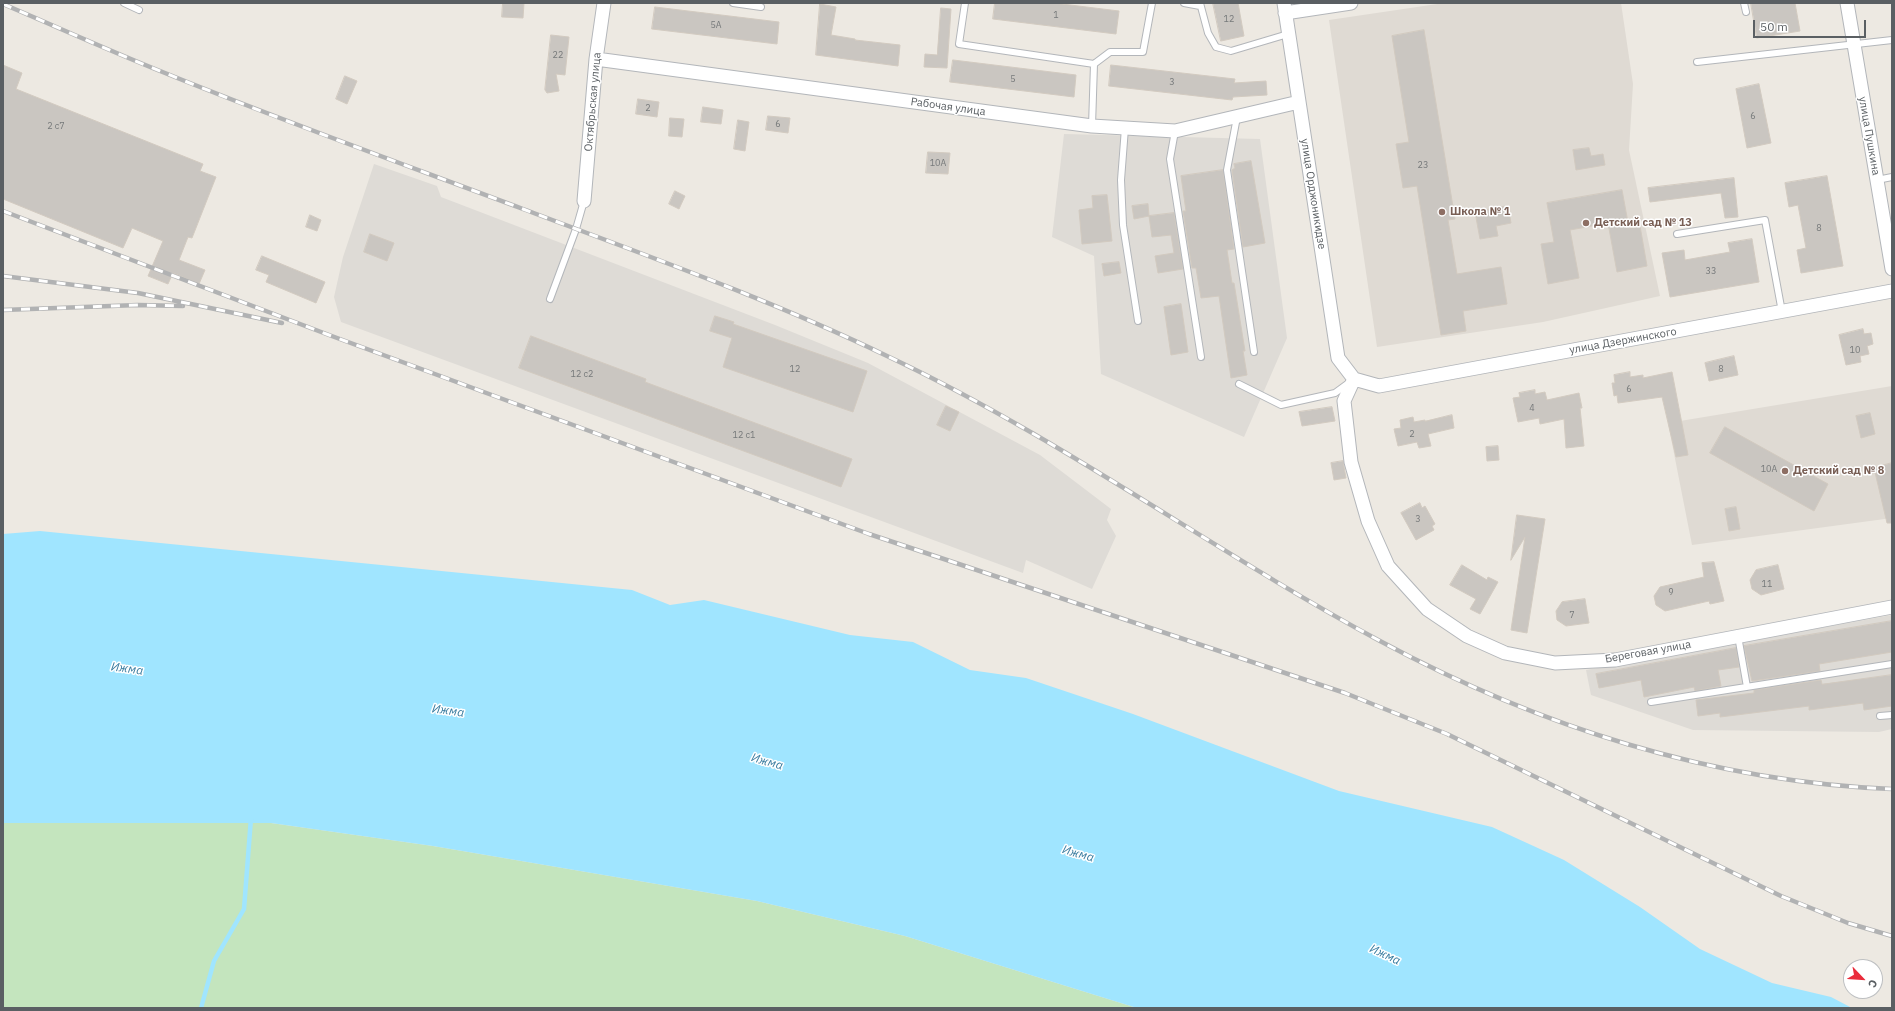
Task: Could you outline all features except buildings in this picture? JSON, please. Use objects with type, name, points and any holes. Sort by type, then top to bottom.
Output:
[{"type":"street","name":"Октябрьская улица","points":[[584,200],[596,59],[604,3]]},
{"type":"street","points":[[1284,8],[1351,3]]},
{"type":"street","name":"улица Пушкина","points":[[1846,3],[1892,269]]},
{"type":"street","name":"улица Орджоникидзе","points":[[1284,8],[1338,358],[1354,379]]},
{"type":"street","name":"Рабочая улица","points":[[596,59],[1092,126],[1175,131],[1299,102]]},
{"type":"street","name":"улица Дзержинского","points":[[1354,379],[1379,386],[1892,291]]},
{"type":"street","name":"Береговая улица","points":[[1354,379],[1344,401],[1351,462],[1368,521],[1388,566],[1427,610],[1467,636],[1505,653],[1556,663],[1615,660],[1892,607]]},
{"type":"lane","points":[[124,3],[139,10]]},
{"type":"lane","points":[[733,3],[761,7]]},
{"type":"lane","points":[[965,3],[959,44],[1094,64],[1110,52],[1143,52],[1152,3]]},
{"type":"lane","points":[[1184,3],[1200,4],[1208,33],[1216,47],[1231,51],[1288,34]]},
{"type":"lane","points":[[1744,3],[1746,12]]},
{"type":"lane","points":[[1697,62],[1892,40]]},
{"type":"lane","points":[[1092,126],[1094,64]]},
{"type":"lane","points":[[1237,117],[1228,170],[1254,352]]},
{"type":"lane","points":[[1126,128],[1121,180],[1123,225],[1138,321]]},
{"type":"lane","points":[[1175,131],[1170,159],[1201,357]]},
{"type":"lane","points":[[1877,180],[1892,177]]},
{"type":"lane","points":[[550,299],[576,229],[584,200]]},
{"type":"lane","points":[[1677,234],[1765,220],[1782,312]]},
{"type":"lane","points":[[1239,384],[1281,405],[1335,393],[1354,379]]},
{"type":"lane","points":[[1738,636],[1747,687]]},
{"type":"lane","points":[[1651,702],[1892,664]]},
{"type":"lane","points":[[1880,716],[1892,715]]},
{"type":"shaded area","name":"Школа № 1","points":[[1444,3],[1621,3],[1633,84],[1629,150],[1660,296],[1543,322],[1377,347],[1329,20]]},
{"type":"shaded area","points":[[1064,134],[1260,139],[1287,338],[1244,437],[1101,374],[1094,256],[1052,237]]},
{"type":"shaded area","points":[[374,164],[437,186],[441,197],[775,325],[868,363],[1040,455],[1111,509],[1107,520],[1116,536],[1092,589],[1026,560],[1023,573],[341,322],[334,297],[343,257]]},
{"type":"shaded area","name":"Детский сад № 8","points":[[1892,386],[1892,518],[1692,545],[1668,423]]},
{"type":"shaded area","points":[[1892,615],[1892,729],[1879,732],[1693,730],[1591,695],[1586,670]]},
{"type":"green space","points":[[3,823],[271,823],[433,846],[757,901],[905,936],[1137,1008],[3,1008]]},
{"type":"water","name":"Ижма","points":[[40,531],[632,590],[670,605],[704,600],[850,635],[913,642],[970,670],[1026,678],[1133,714],[1339,791],[1492,827],[1564,860],[1640,907],[1700,949],[1772,983],[1831,997],[1852,1008],[1137,1008],[905,936],[757,901],[433,846],[271,823],[3,823],[3,534]]},
{"type":"waterway","points":[[201,1008],[214,961],[244,909],[251,818]]},
{"type":"railway","points":[[3,4],[209,91],[706,278],[798,315],[842,335],[951,388],[1013,422],[1075,458],[1257,570],[1380,641],[1501,699],[1564,723],[1628,744],[1693,762],[1758,775],[1825,784],[1892,789]]},
{"type":"railway","points":[[3,211],[329,335],[869,534],[1345,693],[1447,734],[1781,896],[1848,923],[1892,936]]},
{"type":"railway","points":[[3,276],[138,293],[282,323]]},
{"type":"railway","points":[[3,310],[138,305],[183,306]]},
{"type":"place","name":"Школа № 1","points":[[1442,212]]},
{"type":"place","name":"Детский сад № 13","points":[[1586,223]]},
{"type":"place","name":"Детский сад № 8","points":[[1785,471]]}]
